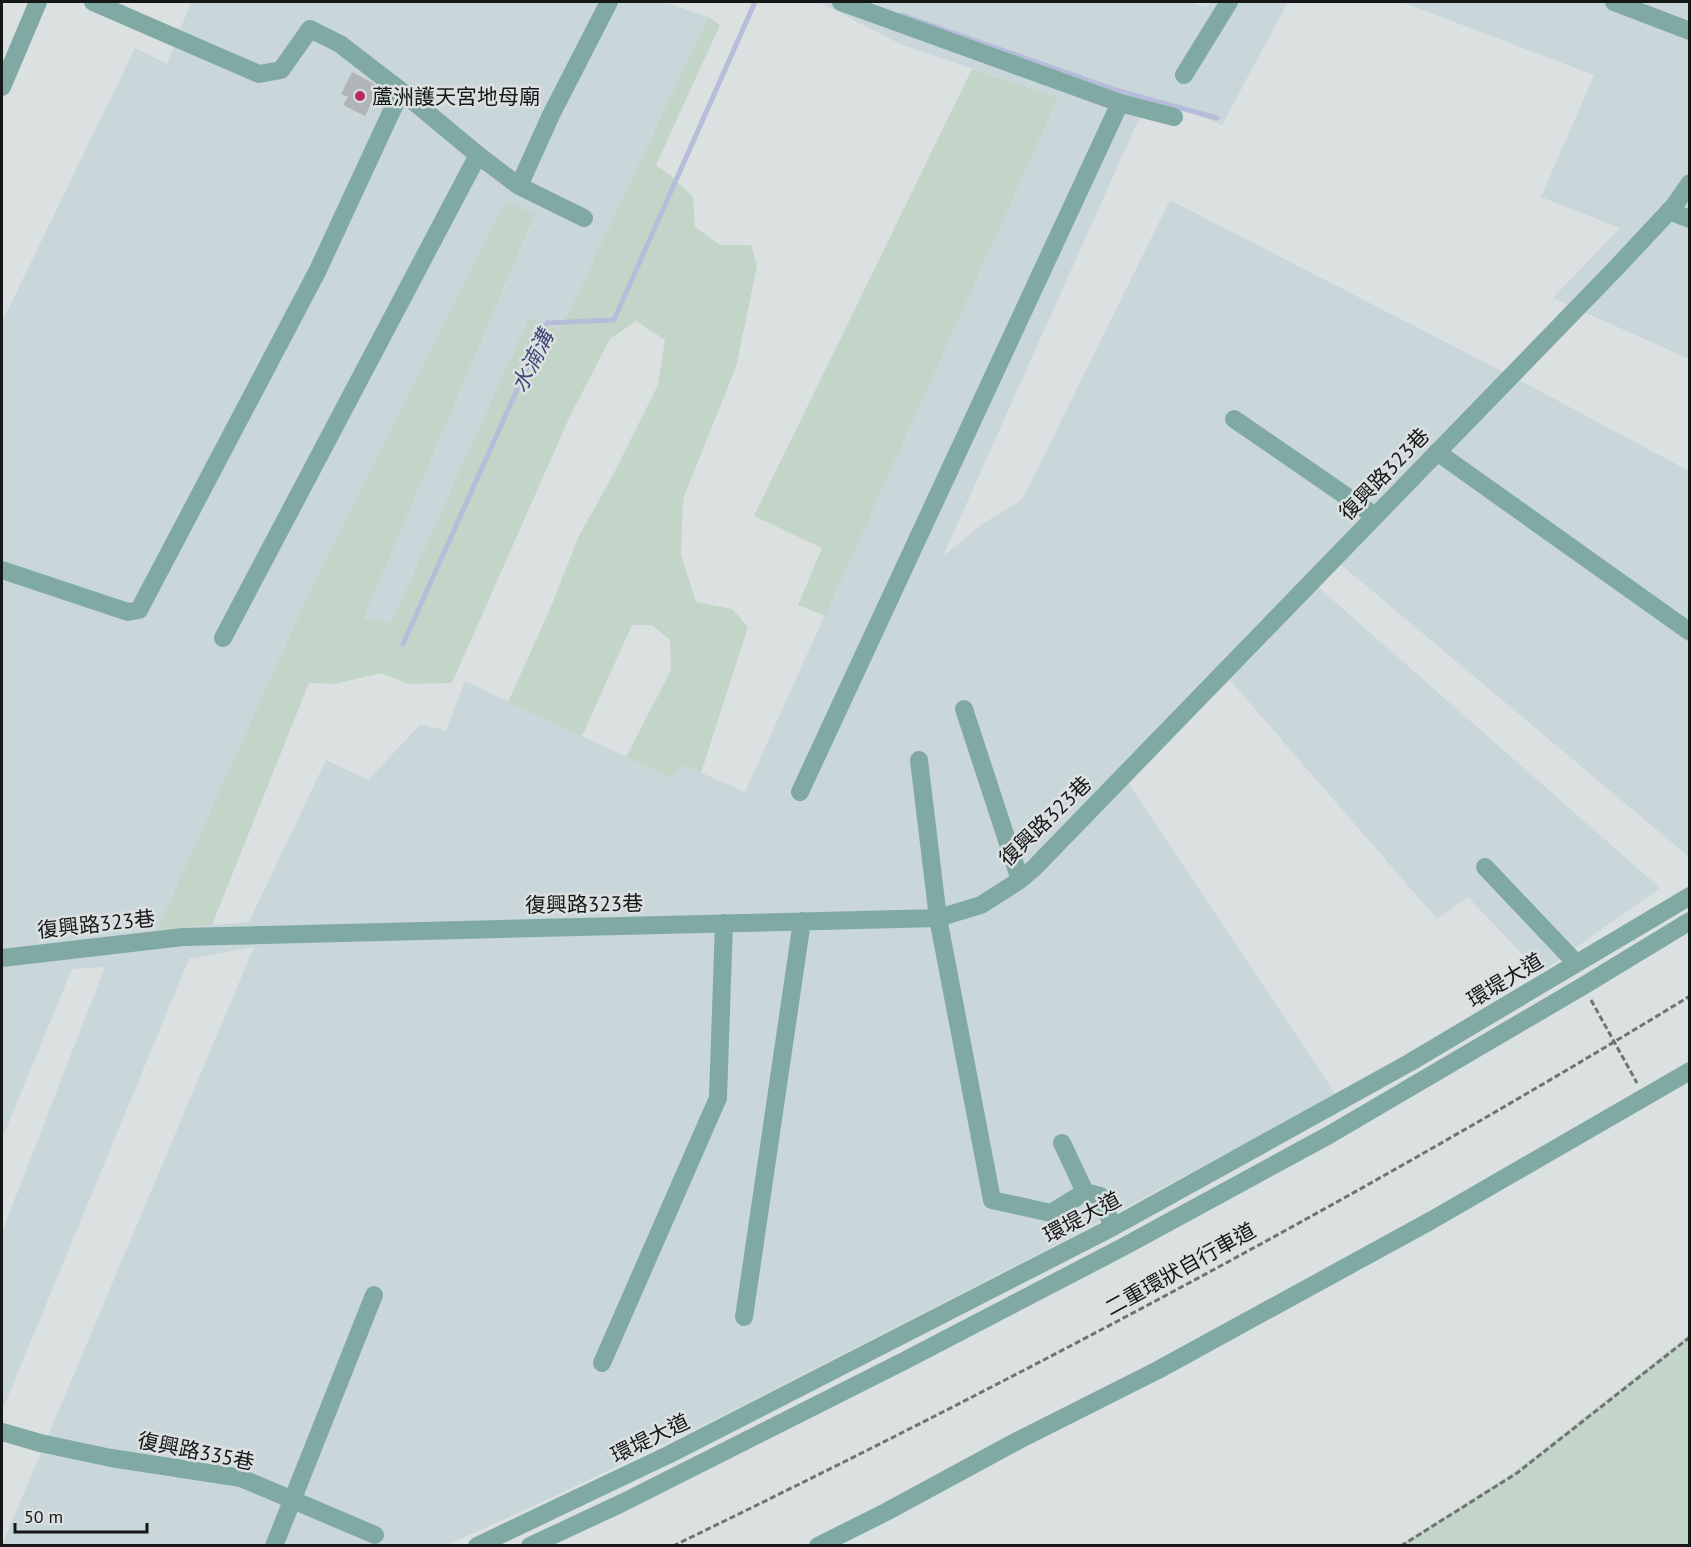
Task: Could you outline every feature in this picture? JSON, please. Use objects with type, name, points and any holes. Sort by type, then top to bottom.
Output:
[{"type":"street","points":[[2,87],[38,2]]},
{"type":"street","points":[[93,2],[259,74],[281,69],[310,29],[340,44],[519,186],[584,218]]},
{"type":"street","points":[[519,186],[551,114],[609,2]]},
{"type":"street","points":[[841,2],[1120,103],[1174,117]]},
{"type":"street","points":[[1184,75],[1229,2]]},
{"type":"street","points":[[1614,2],[1689,31]]},
{"type":"street","points":[[2,570],[128,612],[139,610],[318,270],[401,91]]},
{"type":"street","points":[[800,792],[1120,103]]},
{"type":"street","points":[[224,638],[478,155]]},
{"type":"street","name":"復興路323巷","points":[[2,958],[183,937],[938,918],[981,905],[1020,880],[1034,868],[1617,267],[1669,211],[1689,183]]},
{"type":"street","points":[[1669,211],[1689,219]]},
{"type":"street","points":[[1234,419],[1375,516]]},
{"type":"street","points":[[1437,452],[1689,632]]},
{"type":"street","points":[[964,709],[1020,880]]},
{"type":"street","points":[[919,760],[938,918],[992,1200],[1051,1213],[1085,1192],[1100,1196],[1113,1227]]},
{"type":"street","points":[[1485,867],[1576,963]]},
{"type":"street","name":"環堤大道","points":[[477,1545],[670,1454],[1113,1227],[1409,1063],[1689,896]]},
{"type":"street","points":[[744,1317],[802,921]]},
{"type":"street","points":[[530,1545],[675,1477],[1134,1241],[1329,1135],[1689,921]]},
{"type":"street","points":[[602,1363],[718,1098],[724,923]]},
{"type":"street","points":[[818,1545],[1158,1370],[1432,1220],[1689,1071]]},
{"type":"street","points":[[1062,1143],[1085,1192]]},
{"type":"street","points":[[274,1545],[374,1294]]},
{"type":"street","name":"復興路335巷","points":[[2,1432],[40,1443],[111,1458],[241,1478],[375,1535]]},
{"type":"path","points":[[1589,995],[1645,1098]]},
{"type":"path","name":"二重環狀自行車道","points":[[673,1545],[805,1482],[1087,1337],[1382,1176],[1615,1042],[1689,996]]},
{"type":"path","points":[[1401,1545],[1517,1473],[1689,1337]]},
{"type":"shaded area","points":[[191,2],[665,2],[708,17],[560,331],[529,317],[391,624],[364,616],[535,216],[507,202],[309,593],[158,930],[249,922],[326,760],[368,780],[421,724],[446,731],[465,681],[671,778],[683,765],[745,792],[1058,98],[900,44],[819,2],[1188,2],[1207,7],[1211,2],[1288,2],[1222,125],[1155,97],[1137,123],[943,556],[984,523],[1022,500],[1170,200],[1523,382],[1689,471],[1689,857],[1339,563],[1317,586],[1660,888],[1540,973],[1468,897],[1437,919],[1229,679],[1125,778],[1336,1095],[1054,1246],[728,1413],[447,1545],[2,1545],[254,947],[189,959],[2,1411],[2,1232],[105,967],[72,969],[2,1139],[2,322],[135,48],[167,64]]},
{"type":"shaded area","points":[[1402,2],[1689,2],[1689,359],[1553,298],[1620,228],[1541,197],[1594,75]]},
{"type":"green space","points":[[708,17],[720,25],[656,165],[693,197],[695,227],[720,245],[751,245],[757,266],[736,367],[683,499],[681,555],[696,602],[732,609],[748,627],[701,773],[683,765],[671,778],[626,757],[671,670],[670,640],[652,625],[632,625],[582,736],[508,702],[550,609],[578,538],[658,385],[665,340],[636,321],[610,339],[570,416],[452,683],[408,684],[381,673],[335,684],[309,683],[212,925],[157,930],[309,593],[506,201],[535,215],[364,617],[391,623],[529,317],[560,331]]},
{"type":"green space","points":[[972,69],[1058,98],[825,616],[798,605],[822,548],[754,516]]},
{"type":"green space","points":[[1689,1335],[1689,1545],[1400,1545],[1514,1472]]},
{"type":"building","name":"蘆洲護天宮地母廟","points":[[352,72],[379,88],[365,116],[343,105],[348,97],[341,94]]},
{"type":"waterway","name":"水湳溝","points":[[403,644],[547,323],[614,320],[755,2]]},
{"type":"waterway","points":[[902,15],[1119,91],[1217,118]]},
{"type":"place","name":"蘆洲護天宮地母廟","points":[[360,96]]}]
